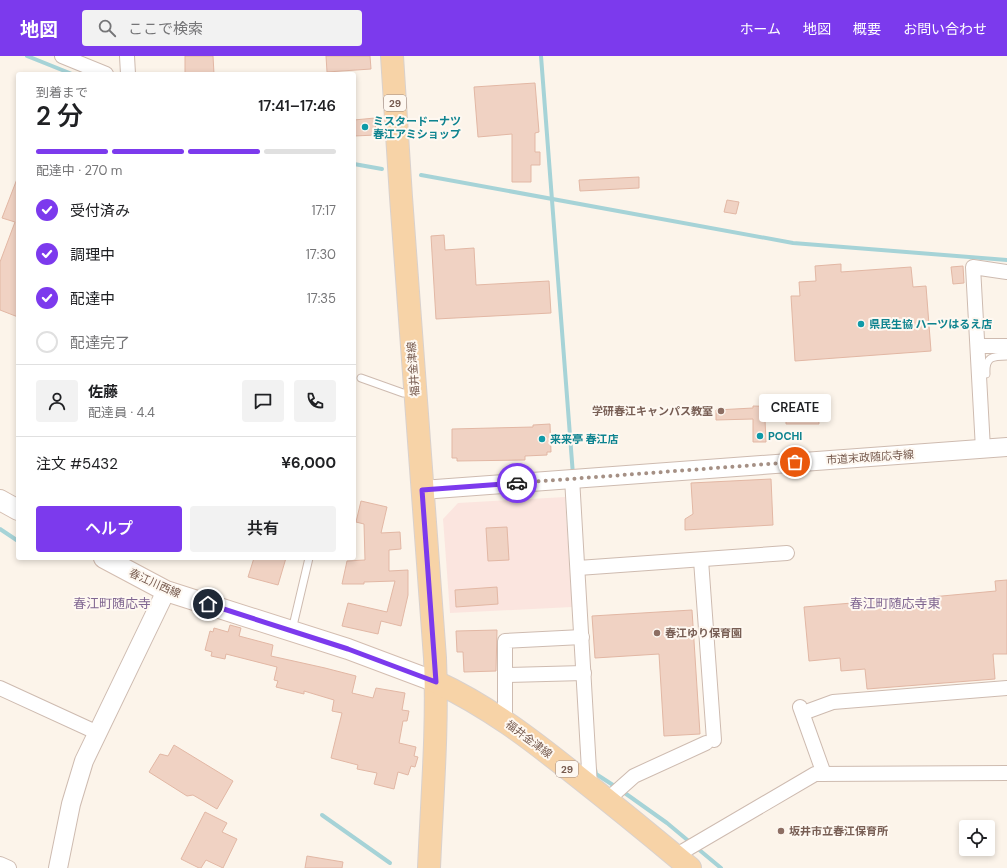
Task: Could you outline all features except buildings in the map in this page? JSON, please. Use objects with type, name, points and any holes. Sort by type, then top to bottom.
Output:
[{"type":"main road","name":"福井金津線","points":[[392,56],[436,682],[433,784],[428,868]]},
{"type":"main road","points":[[0,500],[16,509]]},
{"type":"main road","name":"春江川西線","points":[[108,560],[166,591],[348,649],[436,682]]},
{"type":"main road","name":"福井金津線","points":[[436,682],[466,697],[505,720],[683,862]]},
{"type":"street","points":[[62,56],[101,72]]},
{"type":"street","points":[[126,56],[128,72]]},
{"type":"street","points":[[993,448],[978,346],[973,267],[1007,272]]},
{"type":"street","points":[[978,346],[1007,346]]},
{"type":"street","name":"市道末政随応寺線","points":[[422,490],[993,448]]},
{"type":"street","points":[[572,478],[584,673],[598,793],[710,742],[701,560]]},
{"type":"street","points":[[578,568],[701,560],[787,552]]},
{"type":"street","points":[[58,868],[71,804],[84,760],[166,591]]},
{"type":"street","points":[[505,720],[505,641],[582,637]]},
{"type":"street","points":[[505,675],[584,673]]},
{"type":"street","points":[[0,688],[98,733]]},
{"type":"street","points":[[824,774],[801,710],[833,702],[1007,688]]},
{"type":"street","points":[[683,862],[816,774],[1007,773]]},
{"type":"street","points":[[0,864],[9,868]]},
{"type":"lane","points":[[993,448],[985,366],[987,361],[992,358],[1007,356]]},
{"type":"lane","points":[[361,378],[402,393],[415,393]]},
{"type":"lane","points":[[291,631],[309,560]]},
{"type":"shaded area","points":[[565,497],[572,607],[450,613],[443,519],[458,503]]},
{"type":"waterway","points":[[27,56],[67,72]]},
{"type":"waterway","points":[[541,56],[573,475]]},
{"type":"waterway","points":[[356,164],[382,169]]},
{"type":"waterway","points":[[421,175],[793,243],[1007,260]]},
{"type":"waterway","points":[[0,529],[16,540]]},
{"type":"waterway","points":[[595,769],[596,774],[616,787]]},
{"type":"waterway","points":[[622,791],[667,823],[721,868]]},
{"type":"waterway","points":[[322,815],[390,863]]},
{"type":"way so far","points":[[517,483],[795,462]]},
{"type":"place","name":"ミスタードーナツ 春江アミショップ","points":[[365,127]]},
{"type":"place","name":"県民生協 ハーツはるえ店","points":[[861,324]]},
{"type":"place","name":"学研春江キャンパス教室","points":[[721,411]]},
{"type":"place","name":"POCHI","points":[[760,436]]},
{"type":"place","name":"来来亭 春江店","points":[[542,439]]},
{"type":"place","name":"CREATE","points":[[795,462]]},
{"type":"place","name":"春江ゆり保育園","points":[[657,633]]},
{"type":"place","name":"坂井市立春江保育所","points":[[781,831]]},
{"type":"district","name":"春江町随応寺","points":[[112,603]]},
{"type":"district","name":"春江町随応寺東","points":[[895,603]]},
{"type":"route","points":[[208,604],[348,649],[436,682],[422,490],[517,483]]}]
